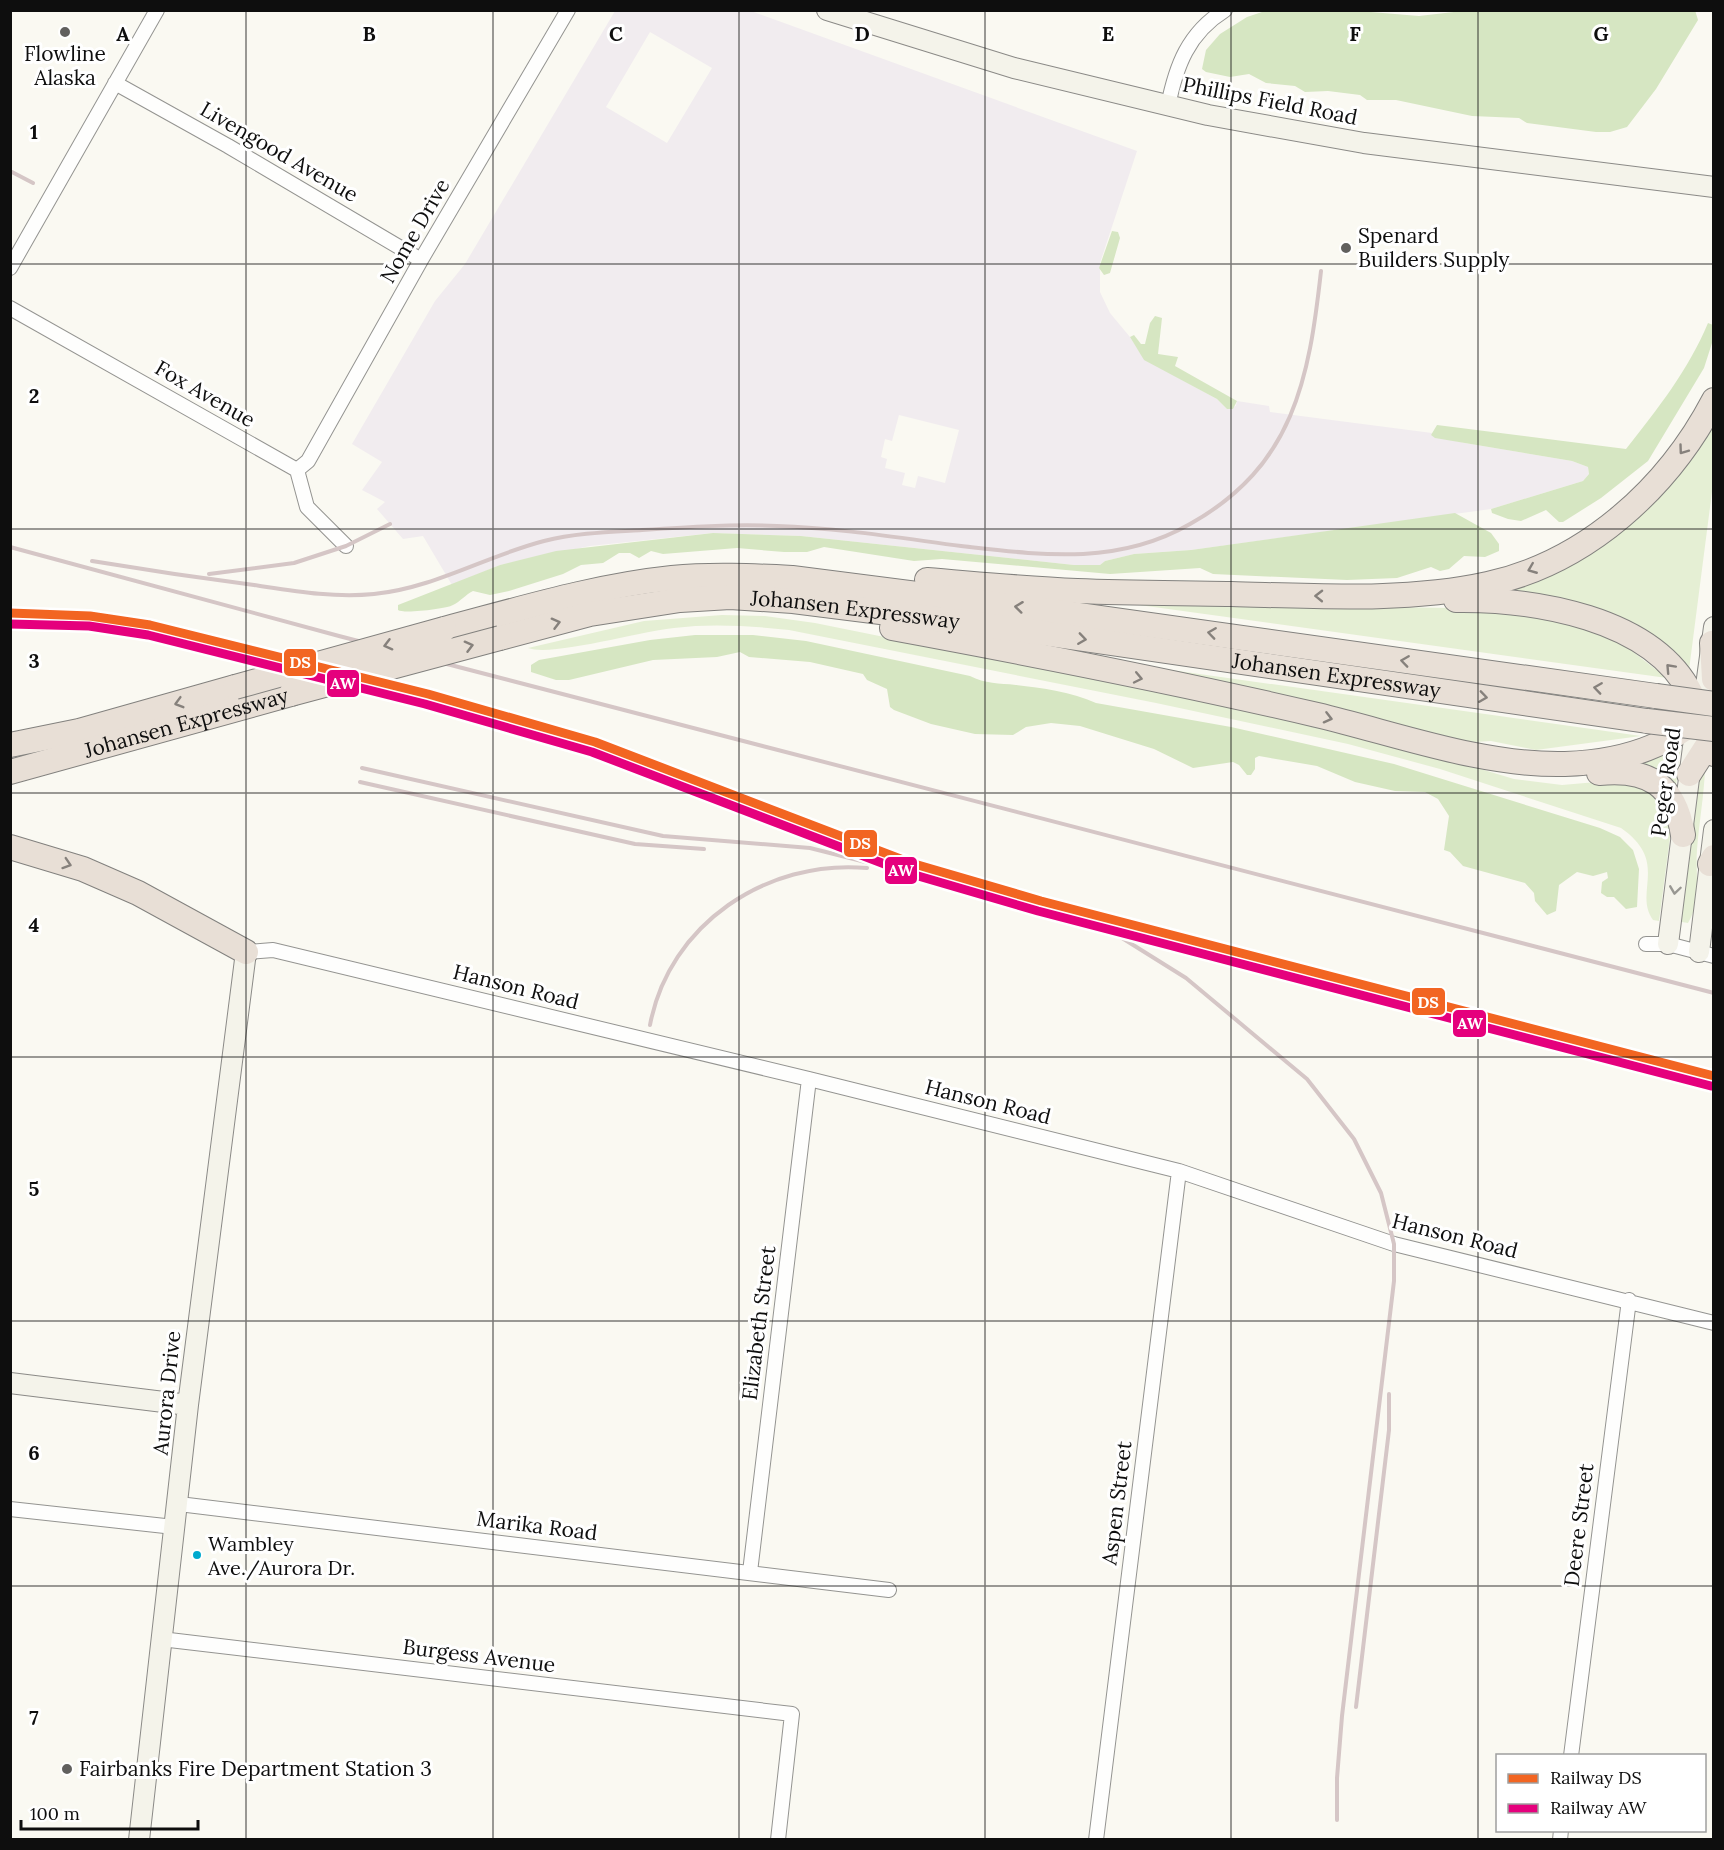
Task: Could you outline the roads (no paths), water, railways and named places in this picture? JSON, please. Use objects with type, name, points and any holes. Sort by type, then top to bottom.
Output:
[{"type":"highway","points":[[1361,597],[1490,583],[1527,571],[1580,546],[1617,520],[1655,484],[1691,439],[1713,400]]},
{"type":"highway","name":"Johansen Expressway","points":[[10,745],[79,731],[562,598],[636,583],[695,576],[792,578],[1050,610],[1656,696],[1711,726]]},
{"type":"highway","points":[[792,578],[872,576],[1076,591],[1515,603],[1573,614],[1602,623],[1646,644],[1660,656],[1691,693],[1711,726]]},
{"type":"highway","points":[[730,597],[900,629],[1315,715],[1495,760],[1567,764],[1618,757],[1711,726]]},
{"type":"highway","name":"Johansen Expressway","points":[[10,772],[590,614],[680,600],[730,597],[841,606],[996,626],[1647,721],[1711,726]]},
{"type":"highway","points":[[1713,635],[1713,679]]},
{"type":"highway","points":[[1689,774],[1711,726]]},
{"type":"highway","points":[[1495,760],[1516,771],[1539,775],[1562,777],[1629,771],[1640,774],[1661,786],[1671,799],[1679,814],[1683,836]]},
{"type":"highway","points":[[10,848],[82,869],[138,893],[246,952]]},
{"type":"street","points":[[10,268],[157,10]]},
{"type":"street","name":"Nome Drive","points":[[297,470],[308,461],[421,260],[568,10]]},
{"type":"street","name":"Phillips Field Road","points":[[827,10],[1014,68],[1168,106],[1364,143],[1713,187]]},
{"type":"street","points":[[1168,106],[1173,78],[1183,53],[1203,27],[1225,10]]},
{"type":"street","name":"Livengood Avenue","points":[[115,83],[228,146],[421,260]]},
{"type":"street","points":[[1686,184],[1713,178]]},
{"type":"street","points":[[1686,184],[1713,199]]},
{"type":"street","name":"Fox Avenue","points":[[10,308],[297,470]]},
{"type":"street","points":[[297,470],[307,507],[346,546]]},
{"type":"street","name":"Peger Road","points":[[1711,726],[1713,635]]},
{"type":"street","name":"Peger Road","points":[[1668,944],[1689,774]]},
{"type":"street","points":[[1646,944],[1668,944],[1706,954],[1713,830]]},
{"type":"street","name":"Hanson Road","points":[[246,952],[273,950],[1179,1171],[1394,1244],[1629,1300],[1713,1323]]},
{"type":"street","name":"Aurora Drive","points":[[139,1839],[174,1527],[179,1504],[188,1405],[246,952]]},
{"type":"street","name":"Elizabeth Street","points":[[750,1572],[809,1079]]},
{"type":"street","name":"Aspen Street","points":[[1096,1839],[1179,1171]]},
{"type":"street","name":"Deere Street","points":[[1571,1754],[1629,1300]]},
{"type":"street","points":[[10,1383],[188,1405]]},
{"type":"street","name":"Marika Road","points":[[179,1504],[889,1590]]},
{"type":"street","points":[[10,1509],[174,1527]]},
{"type":"street","name":"Burgess Avenue","points":[[161,1639],[792,1714],[778,1839]]},
{"type":"railway","points":[[10,171],[33,183]]},
{"type":"railway","points":[[92,561],[299,592],[359,595],[396,591],[439,579],[523,547],[556,538],[617,531],[760,525],[800,527],[1049,554],[1107,552],[1135,546],[1190,524],[1225,501],[1253,475],[1274,447],[1290,416],[1302,383],[1310,348],[1321,271]]},
{"type":"railway","points":[[209,574],[294,563],[346,546],[390,524]]},
{"type":"railway","points":[[10,547],[339,636],[1714,993]]},
{"type":"railway","points":[[362,768],[663,836],[810,848],[929,878],[998,888]]},
{"type":"railway","points":[[360,782],[635,844],[704,849]]},
{"type":"railway","points":[[650,1025],[661,989],[678,957],[701,929],[728,905],[759,887],[794,875],[830,868],[867,868]]},
{"type":"railway","points":[[1041,901],[1114,933],[1186,978],[1307,1079],[1354,1139],[1381,1193],[1394,1244],[1394,1281],[1342,1716],[1337,1778],[1337,1820]]},
{"type":"railway","points":[[1356,1707],[1389,1430],[1389,1394]]},
{"type":"rail line","name":"DS","points":[[10,613],[90,616],[150,625],[428,694],[595,742],[911,863],[1041,901],[1714,1076]]},
{"type":"rail line","name":"AW","points":[[10,624],[89,626],[148,635],[425,704],[592,752],[908,873],[1038,911],[1711,1086]]},
{"type":"place","name":"Flowline Alaska","points":[[65,32]]},
{"type":"place","name":"Spenard Builders Supply","points":[[1346,248]]},
{"type":"place","name":"Wambley Ave./Aurora Dr.","points":[[197,1555]]},
{"type":"place","name":"Fairbanks Fire Department Station 3","points":[[67,1769]]}]
